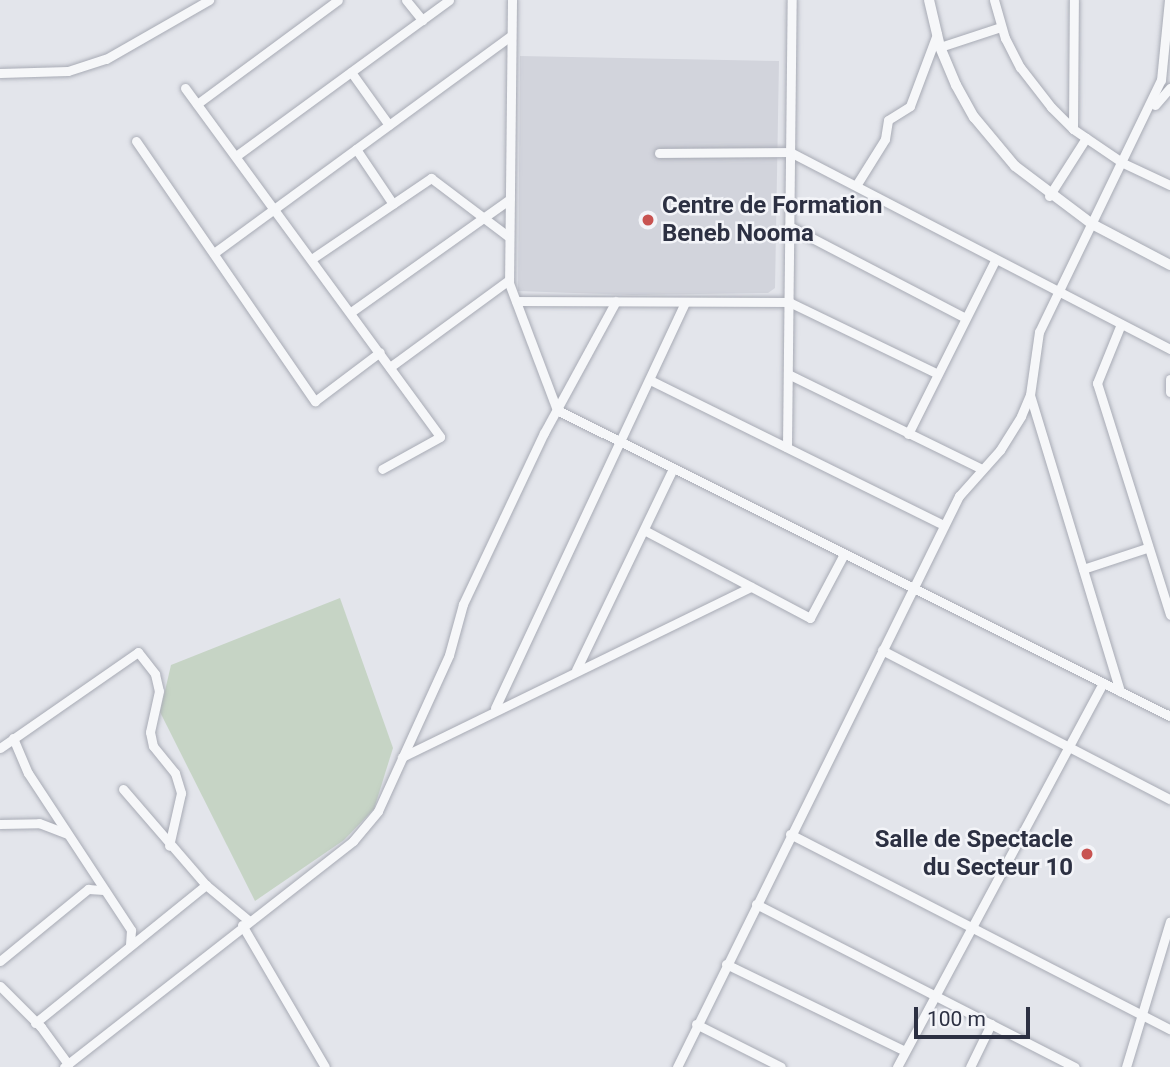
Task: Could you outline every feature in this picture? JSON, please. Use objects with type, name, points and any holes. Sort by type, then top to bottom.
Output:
[{"type":"street","points":[[0,73],[58,72],[106,59],[209,0]]},
{"type":"street","points":[[197,104],[338,0]]},
{"type":"street","points":[[406,0],[422,20]]},
{"type":"street","points":[[236,156],[449,0]]},
{"type":"street","points":[[512,0],[509,280],[557,410],[1170,716]]},
{"type":"street","points":[[787,447],[792,0]]},
{"type":"street","points":[[929,0],[940,47],[974,117],[1014,166],[1049,196],[1092,224],[1170,265]]},
{"type":"street","points":[[994,0],[1001,27],[1034,88],[1073,130],[1124,163],[1170,185]]},
{"type":"street","points":[[1073,130],[1074,0]]},
{"type":"street","points":[[677,1067],[755,904],[959,496],[1000,450],[1030,395],[1039,332],[1151,109],[1161,80],[1169,41],[1169,0]]},
{"type":"street","points":[[940,47],[1001,27]]},
{"type":"street","points":[[857,184],[885,139],[888,120],[909,106],[937,34]]},
{"type":"street","points":[[214,253],[511,36]]},
{"type":"street","points":[[351,72],[389,125]]},
{"type":"street","points":[[185,88],[313,258],[439,437],[382,469]]},
{"type":"street","points":[[1151,109],[1170,88]]},
{"type":"street","points":[[1049,196],[1086,138]]},
{"type":"street","points":[[136,141],[315,401],[380,352]]},
{"type":"street","points":[[356,149],[393,204]]},
{"type":"street","points":[[659,153],[790,152],[857,184],[995,260],[1170,349]]},
{"type":"street","points":[[313,258],[431,178],[485,216],[509,237]]},
{"type":"street","points":[[351,312],[510,199]]},
{"type":"street","points":[[789,226],[966,318]]},
{"type":"street","points":[[908,434],[995,260]]},
{"type":"street","points":[[390,367],[509,280]]},
{"type":"street","points":[[516,301],[789,302],[938,374]]},
{"type":"street","points":[[0,986],[35,1023],[66,1066],[245,922],[353,841],[378,811],[449,654],[463,604],[557,410],[615,302]]},
{"type":"street","points":[[495,708],[685,302]]},
{"type":"street","points":[[1121,324],[1097,383],[1170,615]]},
{"type":"street","points":[[788,374],[982,469]]},
{"type":"street","points":[[1170,379],[1170,392]]},
{"type":"street","points":[[650,380],[944,525]]},
{"type":"street","points":[[1030,395],[1121,692]]},
{"type":"street","points":[[576,670],[673,468]]},
{"type":"street","points":[[644,530],[810,618],[844,554]]},
{"type":"street","points":[[1083,569],[1147,548]]},
{"type":"street","points":[[402,757],[495,708],[751,587]]},
{"type":"street","points":[[882,650],[1170,799]]},
{"type":"street","points":[[0,748],[138,652],[155,674],[159,691],[150,732],[153,747],[175,773],[181,793],[169,846]]},
{"type":"street","points":[[897,1067],[1103,683]]},
{"type":"street","points":[[13,737],[28,772],[131,930],[130,945]]},
{"type":"street","points":[[123,789],[169,846],[205,885],[245,922],[325,1067]]},
{"type":"street","points":[[0,824],[39,823],[67,834]]},
{"type":"street","points":[[790,834],[1170,1029]]},
{"type":"street","points":[[35,1023],[205,885]]},
{"type":"street","points":[[0,961],[88,889],[104,890]]},
{"type":"street","points":[[755,904],[1074,1067]]},
{"type":"street","points":[[1126,1067],[1170,921]]},
{"type":"street","points":[[726,964],[905,1051]]},
{"type":"street","points":[[696,1024],[781,1067]]},
{"type":"street","points":[[970,1067],[991,1024]]},
{"type":"shaded area","name":"Centre de Formation Beneb Nooma","points":[[520,56],[779,61],[775,288],[768,293],[632,295],[518,291]]},
{"type":"green space","points":[[340,598],[393,748],[374,809],[344,840],[255,901],[160,712],[171,665]]},
{"type":"place","name":"Centre de Formation Beneb Nooma","points":[[648,220]]},
{"type":"place","name":"Salle de Spectacle du Secteur 10","points":[[1087,854]]}]
